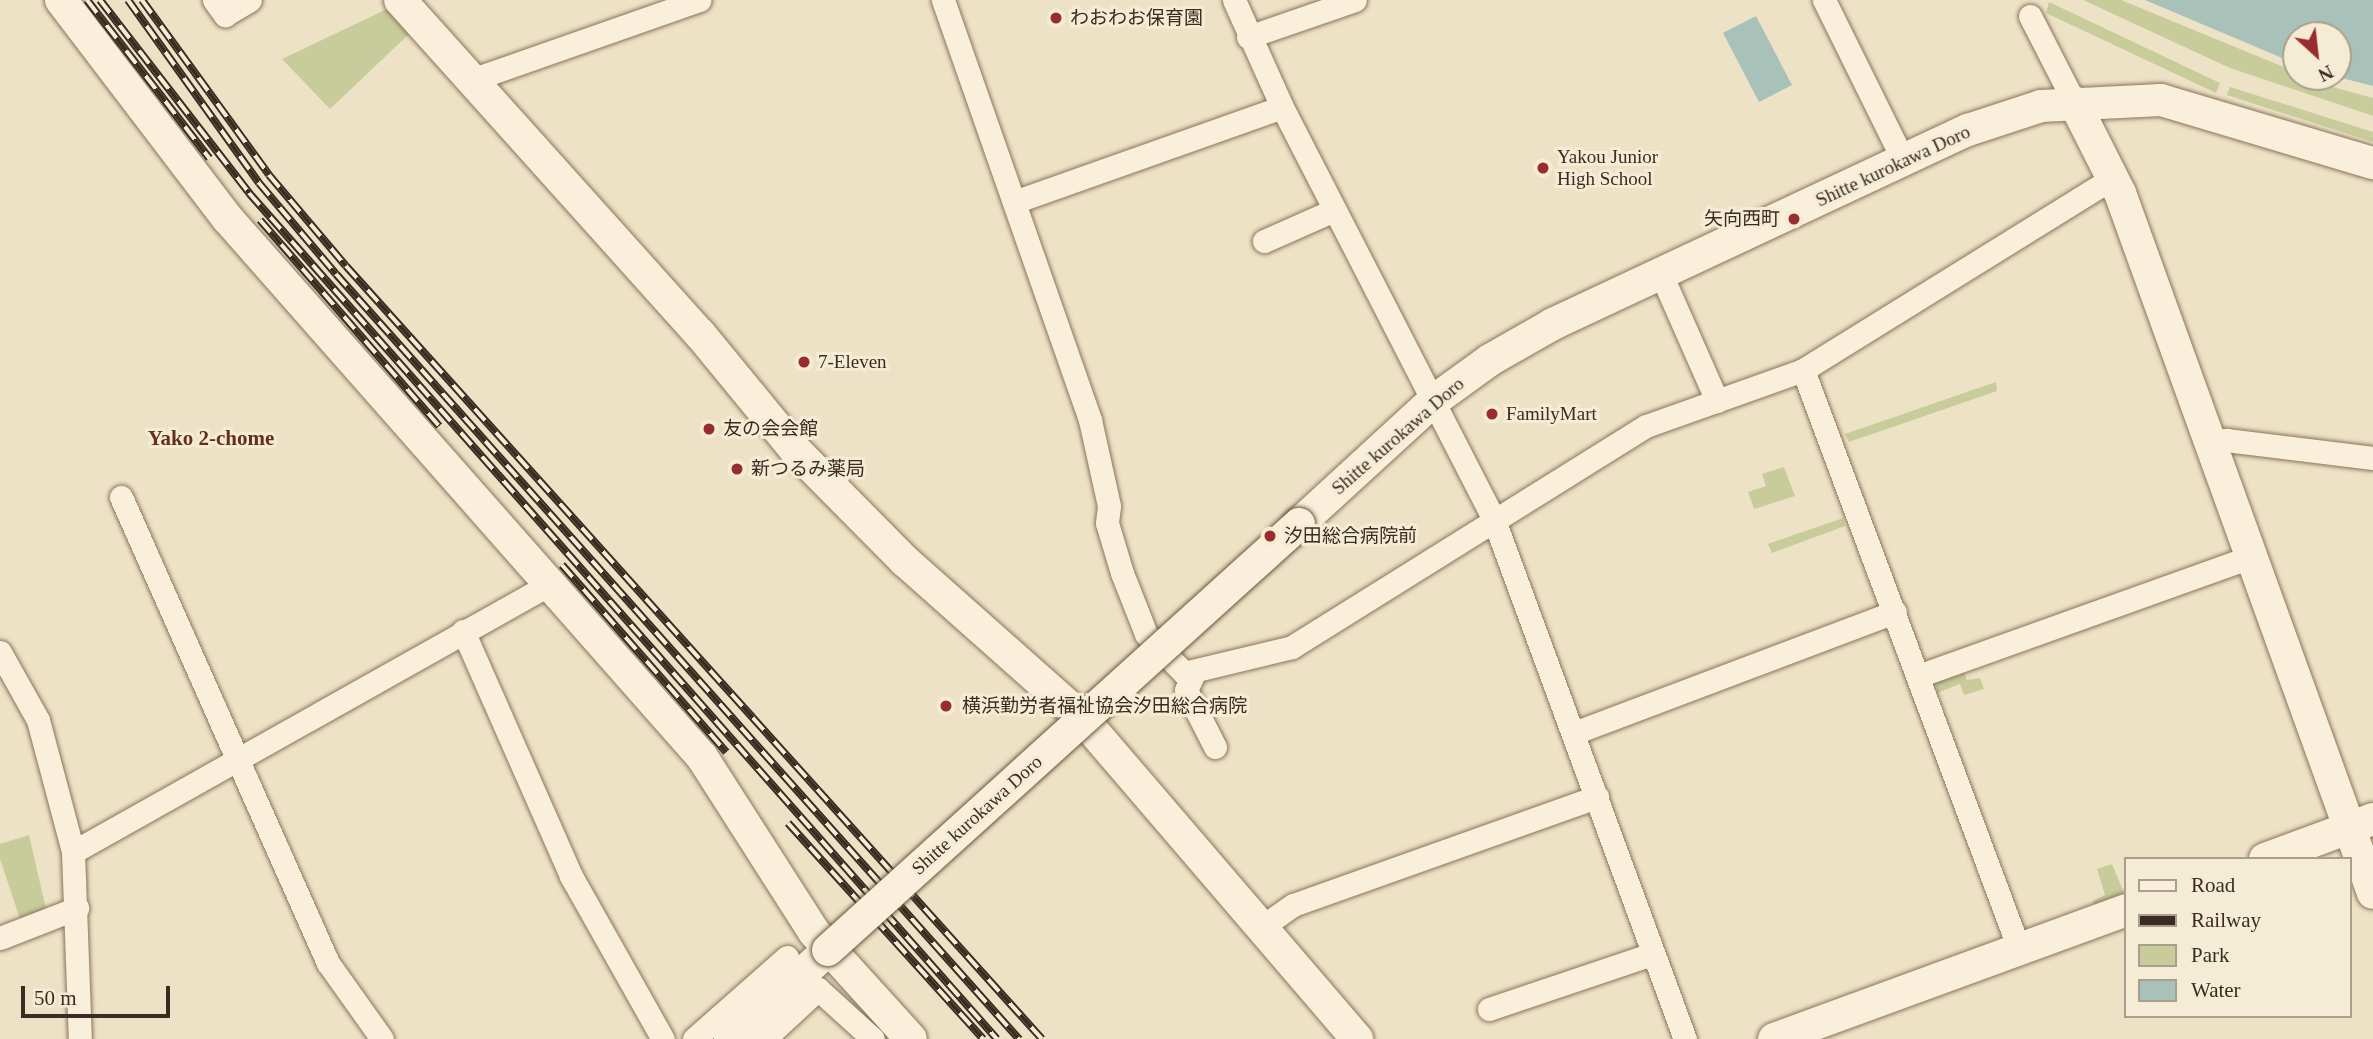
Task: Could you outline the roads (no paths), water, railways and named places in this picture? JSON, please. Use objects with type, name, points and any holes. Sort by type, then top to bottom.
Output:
[{"type":"street","points":[[61,0],[228,219],[702,757],[828,950],[911,1039]]},
{"type":"street","points":[[215,0],[225,15],[250,0]]},
{"type":"street","points":[[400,0],[700,334],[796,451],[905,561],[1012,653],[1082,718],[1153,797],[1357,1039]]},
{"type":"street","points":[[471,80],[699,0]]},
{"type":"street","points":[[943,0],[1090,420],[1109,506],[1107,523],[1126,584],[1146,634],[1184,673],[1195,673],[1292,647],[1646,426],[1803,370],[2114,177]]},
{"type":"street","points":[[1234,0],[1248,37],[1282,107],[1494,520],[1685,1039]]},
{"type":"street","points":[[1248,37],[1355,0]]},
{"type":"street","points":[[1824,0],[1903,160]]},
{"type":"street","points":[[2030,16],[2114,177],[2253,556],[2361,824],[2373,893]]},
{"type":"street","name":"Shitte kurokawa Doro","points":[[730,1039],[1432,402],[1490,360],[1542,330],[1968,130],[2041,106],[2074,102],[2161,100],[2373,163]]},
{"type":"street","points":[[1014,202],[1282,107]]},
{"type":"street","points":[[1264,241],[1334,210]]},
{"type":"street","points":[[1661,274],[1717,401]]},
{"type":"street","points":[[1803,370],[2019,949]]},
{"type":"street","points":[[2212,444],[2225,440],[2373,458]]},
{"type":"street","points":[[121,497],[328,964],[383,1039]]},
{"type":"street","points":[[1918,676],[2253,556]]},
{"type":"street","points":[[73,852],[550,584]]},
{"type":"street","points":[[1574,733],[1895,612]]},
{"type":"street","points":[[463,631],[571,876],[663,1039]]},
{"type":"street","points":[[0,652],[38,720],[73,852],[80,1039]]},
{"type":"street","points":[[1195,673],[1186,690],[1215,747]]},
{"type":"street","points":[[1263,926],[1293,905],[1597,797]]},
{"type":"street","points":[[2270,857],[2361,824]]},
{"type":"street","points":[[0,938],[77,908]]},
{"type":"street","points":[[1774,1039],[2124,910]]},
{"type":"street","points":[[1489,1009],[1652,954]]},
{"type":"street","points":[[694,1039],[787,957]]},
{"type":"street","points":[[764,1039],[818,989],[873,1039]]},
{"type":"water","points":[[2145,0],[2373,0],[2373,86],[2352,81],[2352,21],[2282,21],[2282,58]]},
{"type":"water","points":[[1756,16],[1792,85],[1759,102],[1723,33]]},
{"type":"railway","points":[[87,0],[209,158]]},
{"type":"railway","points":[[100,0],[249,193],[997,1039]]},
{"type":"railway","points":[[128,0],[259,183],[336,274],[1019,1039]]},
{"type":"railway","points":[[142,0],[269,175],[346,266],[1042,1039]]},
{"type":"railway","points":[[260,220],[439,426]]},
{"type":"railway","points":[[562,565],[726,752]]},
{"type":"railway","points":[[788,823],[983,1039]]},
{"type":"place","name":"わおわお保育園","points":[[1056,18]]},
{"type":"place","name":"Yakou Junior High School","points":[[1543,168]]},
{"type":"place","name":"矢向西町","points":[[1794,219]]},
{"type":"place","name":"7-Eleven","points":[[804,362]]},
{"type":"place","name":"FamilyMart","points":[[1492,414]]},
{"type":"place","name":"友の会会館","points":[[709,429]]},
{"type":"place","name":"新つるみ薬局","points":[[737,469]]},
{"type":"place","name":"汐田総合病院前","points":[[1270,536]]},
{"type":"place","name":"横浜勤労者福祉協会汐田総合病院","points":[[946,706]]},
{"type":"district","name":"Yako 2-chome","points":[[211,438]]}]
